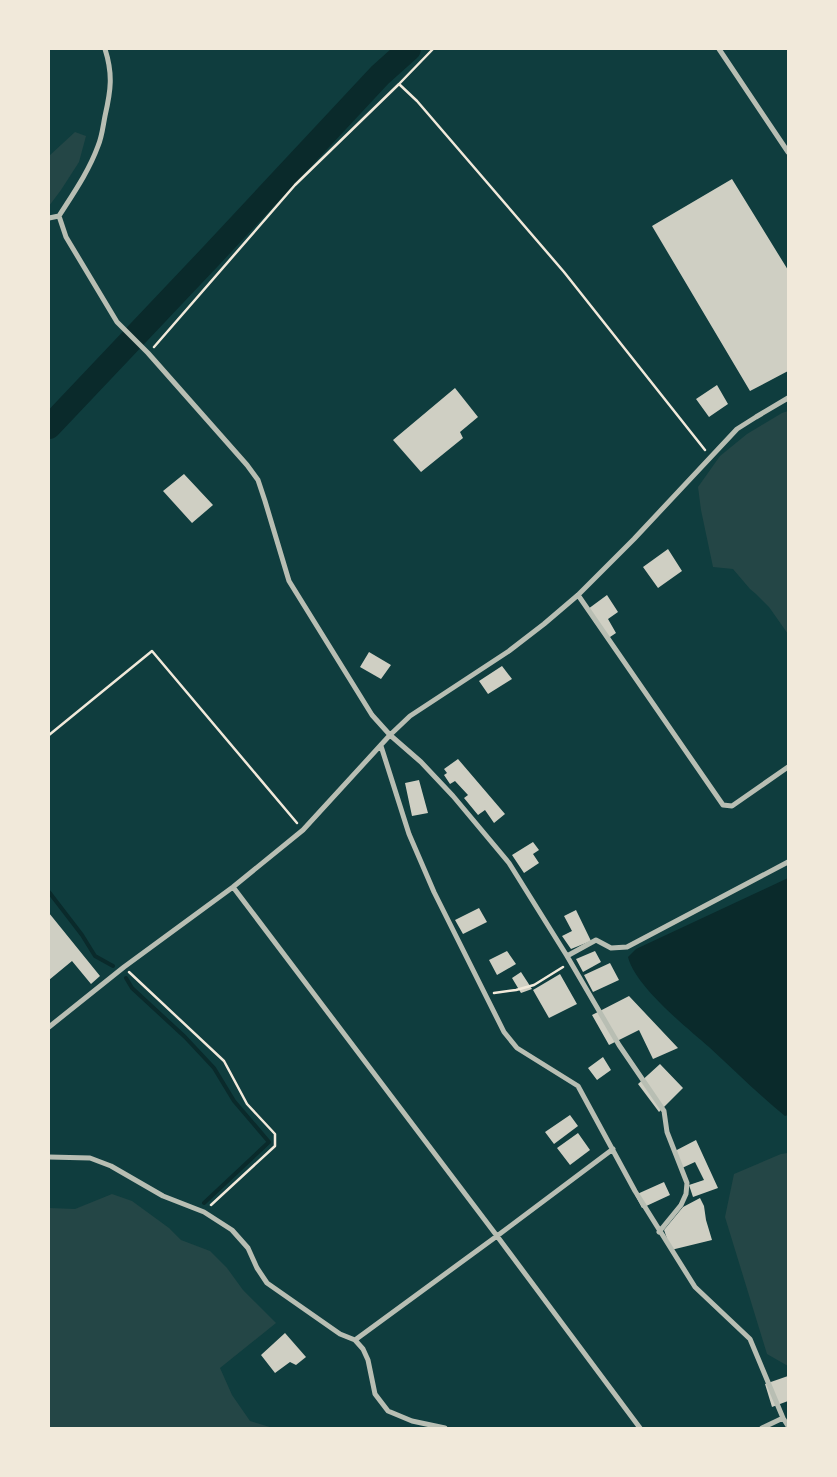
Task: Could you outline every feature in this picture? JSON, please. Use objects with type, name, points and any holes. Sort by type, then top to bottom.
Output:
[{"type":"street","points":[[49,218],[59,216],[82,180],[99,146],[111,78],[105,49]]},
{"type":"street","points":[[720,49],[788,152]]},
{"type":"street","points":[[59,216],[66,237],[117,322],[148,353],[247,465],[258,480],[289,581],[372,715],[453,796],[509,863],[571,962],[619,1045],[664,1111],[667,1132],[687,1183],[686,1194],[681,1205],[659,1232]]},
{"type":"street","points":[[49,1026],[124,967],[233,887],[303,830],[390,735],[410,716],[509,650],[578,596],[634,540],[737,430],[788,398]]},
{"type":"street","points":[[578,596],[723,805],[732,806],[788,767]]},
{"type":"street","points":[[381,746],[409,834],[434,892],[504,1032],[517,1048],[578,1086],[635,1191],[695,1287],[750,1339],[788,1426]]},
{"type":"street","points":[[567,956],[596,940],[611,948],[627,947],[788,862]]},
{"type":"street","points":[[233,887],[640,1428]]},
{"type":"street","points":[[355,1340],[613,1149]]},
{"type":"street","points":[[49,1156],[90,1158],[111,1166],[164,1196],[204,1212],[232,1230],[248,1248],[257,1268],[267,1283],[340,1334],[355,1340],[363,1349],[368,1360],[375,1394],[388,1412],[412,1421],[445,1428]]},
{"type":"street","points":[[762,1428],[783,1418]]},
{"type":"path","points":[[148,353],[295,185],[400,84],[433,49]]},
{"type":"path","points":[[400,84],[417,101],[564,272],[710,457]]},
{"type":"path","points":[[49,734],[152,650],[303,830]]},
{"type":"path","points":[[485,994],[516,990],[534,985],[571,962]]},
{"type":"path","points":[[124,967],[224,1061],[247,1104],[275,1134],[275,1146],[204,1212]]},
{"type":"shaded area","points":[[75,132],[86,136],[79,162],[49,206],[49,156]]},
{"type":"shaded area","points":[[788,411],[788,634],[769,607],[733,569],[713,567],[698,487],[720,456],[747,434]]},
{"type":"shaded area","points":[[788,878],[788,1115],[785,1116],[662,1005],[640,980],[628,957],[636,949]]},
{"type":"shaded area","points":[[788,1153],[788,1366],[767,1354],[725,1217],[734,1174],[781,1154]]},
{"type":"shaded area","points":[[112,1194],[132,1201],[169,1228],[181,1240],[210,1251],[227,1268],[243,1290],[276,1323],[220,1368],[232,1395],[250,1421],[273,1428],[49,1428],[49,1208],[75,1209]]},
{"type":"building","points":[[732,179],[788,270],[788,371],[750,391],[652,226]]},
{"type":"building","points":[[717,385],[728,404],[709,417],[696,399]]},
{"type":"building","points":[[455,388],[478,417],[460,432],[463,438],[421,472],[393,440]]},
{"type":"building","points":[[184,474],[213,505],[192,523],[163,491]]},
{"type":"building","points":[[668,549],[682,571],[658,588],[643,567]]},
{"type":"building","points":[[607,595],[618,612],[608,619],[616,633],[607,639],[588,609]]},
{"type":"building","points":[[369,652],[391,665],[381,679],[360,667]]},
{"type":"building","points":[[502,666],[512,679],[488,694],[479,681]]},
{"type":"building","points":[[458,759],[505,814],[494,823],[485,810],[478,815],[464,798],[468,795],[455,781],[450,784],[444,775],[447,773],[444,769]]},
{"type":"building","points":[[419,780],[428,813],[412,816],[405,783]]},
{"type":"building","points":[[533,842],[539,850],[533,854],[539,863],[524,873],[512,855]]},
{"type":"building","points":[[479,908],[487,922],[463,934],[455,920]]},
{"type":"building","points":[[576,910],[591,941],[571,949],[562,936],[572,931],[564,916]]},
{"type":"building","points":[[49,913],[100,976],[91,984],[72,961],[49,980]]},
{"type":"building","points":[[507,951],[516,964],[497,975],[489,960]]},
{"type":"building","points":[[595,951],[601,962],[583,972],[576,959]]},
{"type":"building","points":[[610,963],[619,980],[593,992],[584,975]]},
{"type":"building","points":[[521,972],[532,989],[521,993],[512,978]]},
{"type":"building","points":[[560,974],[577,1004],[549,1018],[533,990]]},
{"type":"building","points":[[629,996],[678,1048],[653,1059],[639,1030],[609,1045],[592,1015]]},
{"type":"building","points":[[603,1057],[611,1070],[597,1080],[588,1068]]},
{"type":"building","points":[[660,1064],[683,1088],[659,1112],[638,1084]]},
{"type":"building","points":[[570,1115],[578,1126],[554,1144],[545,1132]]},
{"type":"building","points":[[578,1133],[590,1150],[570,1165],[557,1148]]},
{"type":"building","points":[[696,1140],[718,1188],[693,1197],[689,1185],[704,1180],[695,1162],[682,1168],[673,1152]]},
{"type":"building","points":[[664,1182],[670,1195],[642,1208],[635,1195]]},
{"type":"building","points":[[700,1198],[704,1206],[712,1240],[671,1250],[664,1230],[683,1207]]},
{"type":"building","points":[[285,1333],[306,1357],[296,1365],[290,1362],[275,1373],[261,1355]]},
{"type":"building","points":[[788,1376],[788,1401],[772,1407],[765,1384]]},
{"type":"waterway","points":[[49,427],[380,75],[409,49]]},
{"type":"waterway","points":[[49,892],[82,935],[95,956],[113,966]]},
{"type":"waterway","points":[[126,978],[132,988],[185,1037],[214,1068],[234,1101],[269,1142],[204,1203]]}]
